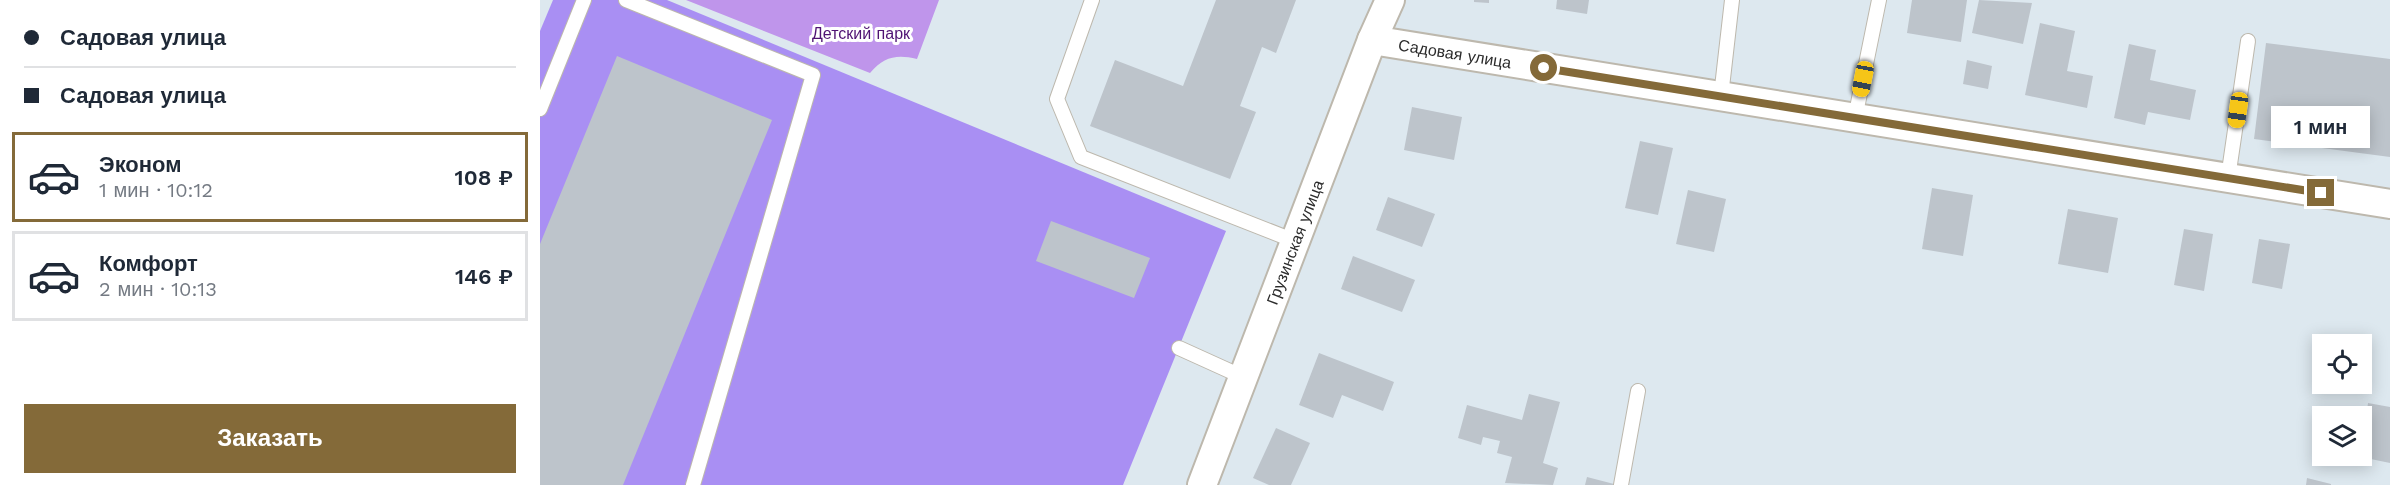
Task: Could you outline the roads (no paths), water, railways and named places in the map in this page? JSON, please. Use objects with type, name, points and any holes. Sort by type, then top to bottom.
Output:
[{"type":"street","name":"Грузинская улица","points":[[1202,485],[1372,40],[1390,0]]},
{"type":"street","name":"Садовая улица","points":[[1372,40],[2390,204]]},
{"type":"lane","points":[[540,109],[585,0]]},
{"type":"lane","points":[[626,0],[813,75],[693,485]]},
{"type":"lane","points":[[1092,0],[1057,99],[1081,158],[1295,241]]},
{"type":"lane","points":[[1721,96],[1732,0]]},
{"type":"lane","points":[[1855,118],[1879,0]]},
{"type":"lane","points":[[2228,178],[2248,41]]},
{"type":"lane","points":[[1179,348],[1243,377]]},
{"type":"lane","points":[[1621,485],[1638,391]]},
{"type":"park label","name":"Детский парк","points":[[861,33]]}]
